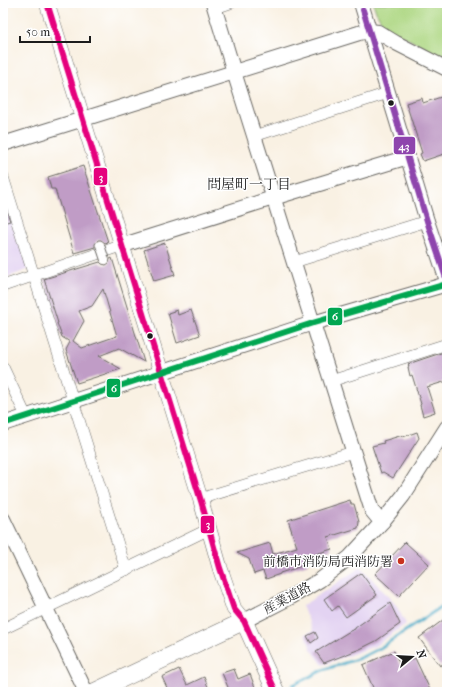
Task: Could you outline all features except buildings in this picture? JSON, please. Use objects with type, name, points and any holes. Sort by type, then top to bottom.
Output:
[{"type":"main road","points":[[47,3],[86,117],[166,372],[220,568],[234,609],[244,621],[276,692]]},
{"type":"main road","points":[[55,3],[86,117]]},
{"type":"main road","points":[[166,372],[209,496],[243,605],[244,621]]},
{"type":"main road","name":"産業道路","points":[[94,692],[244,621]]},
{"type":"street","points":[[230,3],[214,6],[372,511],[383,522]]},
{"type":"street","points":[[3,424],[313,323],[447,283],[361,3]]},
{"type":"street","points":[[3,144],[358,33],[370,31],[378,32],[447,69]]},
{"type":"street","points":[[254,136],[388,93]]},
{"type":"street","points":[[3,286],[126,244],[408,157]]},
{"type":"street","points":[[3,177],[126,570]]},
{"type":"street","points":[[294,262],[427,221]]},
{"type":"street","points":[[100,245],[105,260]]},
{"type":"street","points":[[331,381],[447,344]]},
{"type":"street","points":[[3,367],[26,416]]},
{"type":"street","name":"産業道路","points":[[244,621],[320,580],[350,557],[383,522],[403,496],[447,427]]},
{"type":"street","points":[[209,496],[353,452]]},
{"type":"street","points":[[3,519],[86,692]]},
{"type":"street","points":[[3,628],[210,529]]},
{"type":"shaded area","points":[[3,186],[29,269],[3,279]]},
{"type":"shaded area","points":[[361,567],[396,605],[406,624],[375,646],[323,665],[311,649],[305,634],[313,631],[302,606]]},
{"type":"green space","points":[[373,3],[447,3],[447,60],[384,26]]},
{"type":"waterway","points":[[293,685],[323,670],[360,658],[380,648],[447,603]]},
{"type":"transit line","name":"3","points":[[47,3],[201,501],[220,568],[234,609],[244,621],[276,692]]},
{"type":"transit line","name":"43","points":[[363,10],[427,221],[447,281]]},
{"type":"transit line","name":"6","points":[[3,424],[313,323],[447,284]]},
{"type":"place","name":"前橋市消防局西消防署","points":[[401,561]]},
{"type":"district","name":"問屋町一丁目","points":[[249,184]]}]
